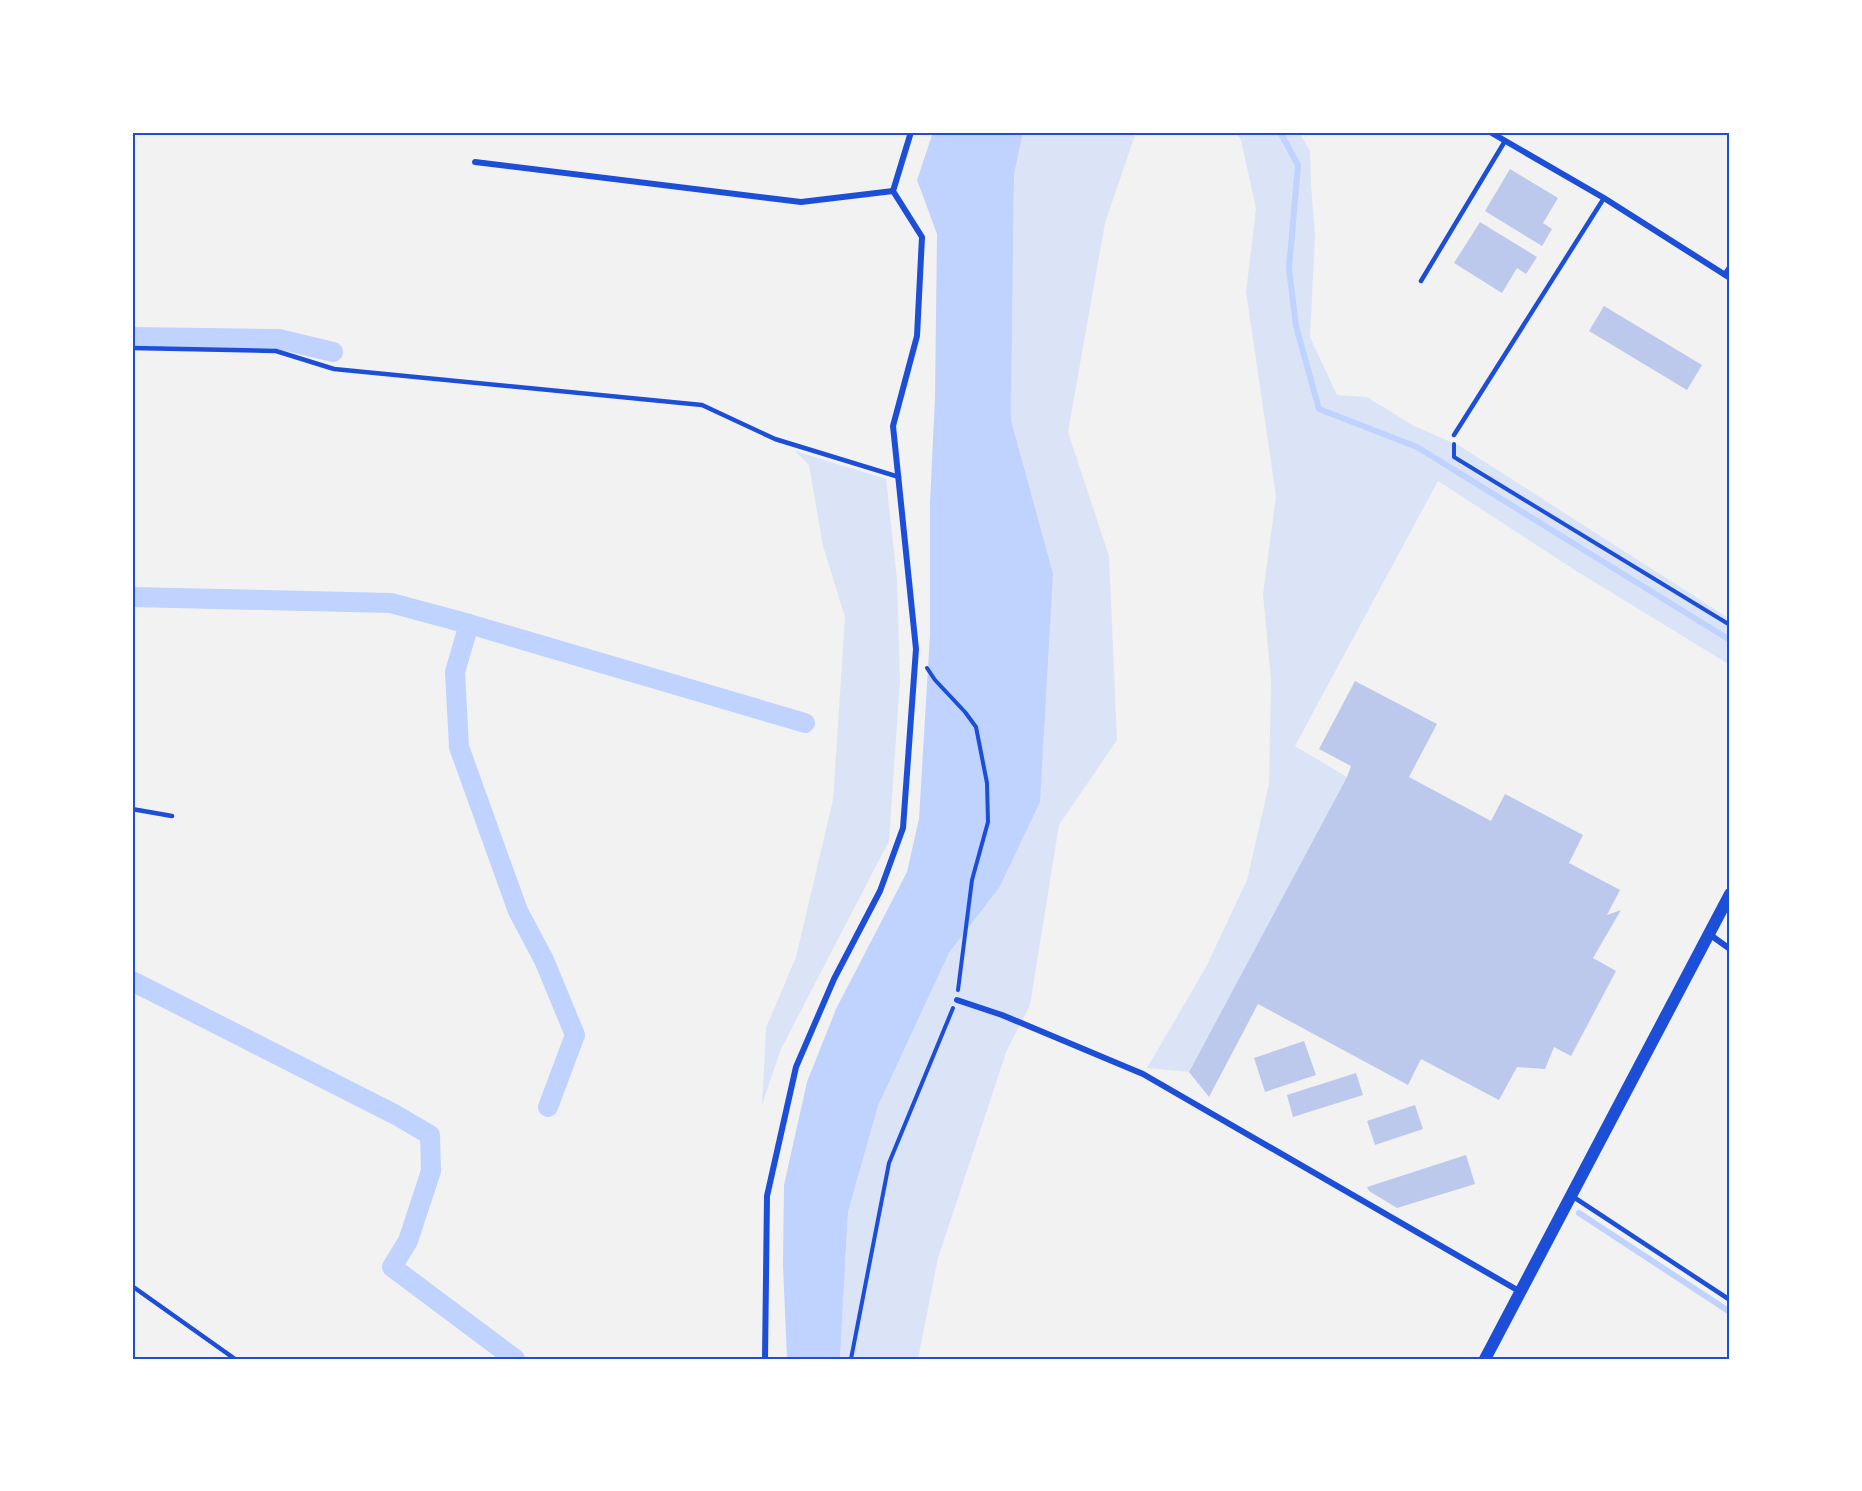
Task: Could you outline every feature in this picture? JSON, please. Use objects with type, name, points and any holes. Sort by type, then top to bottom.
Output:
[{"type":"main road","points":[[1485,1359],[1730,894]]},
{"type":"street","points":[[765,1359],[767,1196],[796,1067],[834,979],[880,891],[903,828],[916,650],[892,426],[917,336],[922,237],[893,191],[911,132]]},
{"type":"street","points":[[1490,132],[1604,198],[1727,277]]},
{"type":"street","points":[[475,162],[801,202],[893,191]]},
{"type":"street","points":[[1708,934],[1730,950]]},
{"type":"street","points":[[957,1000],[1002,1015],[1143,1074],[1520,1291]]},
{"type":"lane","points":[[1421,281],[1505,141]]},
{"type":"lane","points":[[1454,435],[1604,198]]},
{"type":"lane","points":[[1727,277],[1730,266]]},
{"type":"lane","points":[[132,348],[276,351],[334,369],[702,405],[775,438],[898,477]]},
{"type":"lane","points":[[132,809],[172,816]]},
{"type":"lane","points":[[1571,1196],[1730,1300]]},
{"type":"lane","points":[[132,1286],[235,1359]]},
{"type":"path","points":[[1454,435],[1454,457],[1730,625]]},
{"type":"path","points":[[851,1359],[889,1163],[957,1000],[972,880],[988,822],[987,783],[976,727],[935,680],[916,650]]},
{"type":"shaded area","points":[[1023,132],[1136,132],[1105,223],[1068,432],[1109,556],[1117,740],[1059,825],[1030,1005],[1007,1050],[938,1258],[918,1359],[840,1359],[848,1212],[878,1106],[949,953],[999,888],[1053,573],[1011,420],[1014,175]]},
{"type":"shaded area","points":[[1235,132],[1299,132],[1310,151],[1315,236],[1310,337],[1337,395],[1367,397],[1414,426],[1460,446],[1730,619],[1730,665],[1578,572],[1438,481],[1295,746],[1347,777],[1189,1072],[1147,1068],[1206,967],[1247,880],[1269,784],[1271,680],[1263,594],[1276,496],[1246,292],[1256,209],[1241,140]]},
{"type":"shaded area","points":[[795,451],[886,479],[897,579],[900,681],[889,841],[781,1049],[762,1105],[766,1028],[796,957],[833,800],[845,617],[823,546],[809,465]]},
{"type":"water","points":[[933,132],[1023,132],[1014,175],[1011,420],[1053,573],[1040,802],[999,888],[949,953],[878,1106],[848,1212],[840,1359],[787,1359],[783,1265],[784,1185],[807,1082],[836,1009],[907,872],[919,819],[930,634],[930,503],[935,398],[937,234],[917,180]]},
{"type":"building","points":[[1510,169],[1558,198],[1543,223],[1552,229],[1542,246],[1485,211]]},
{"type":"building","points":[[1480,222],[1537,257],[1526,274],[1517,268],[1502,293],[1454,263]]},
{"type":"building","points":[[1604,306],[1702,365],[1687,390],[1589,331]]},
{"type":"building","points":[[1355,681],[1437,724],[1409,777],[1491,821],[1505,794],[1583,835],[1569,863],[1620,890],[1607,915],[1621,910],[1593,958],[1616,971],[1571,1056],[1554,1047],[1545,1069],[1517,1067],[1499,1100],[1421,1059],[1408,1085],[1258,1004],[1209,1097],[1189,1072],[1347,777],[1351,766],[1319,749]]},
{"type":"building","points":[[1304,1041],[1316,1075],[1265,1092],[1254,1058]]},
{"type":"building","points":[[1356,1073],[1363,1095],[1293,1117],[1287,1095]]},
{"type":"building","points":[[1415,1105],[1423,1129],[1375,1145],[1367,1121]]},
{"type":"building","points":[[1466,1155],[1475,1184],[1397,1208],[1369,1191],[1367,1187]]},
{"type":"waterway","points":[[1280,132],[1298,165],[1289,269],[1296,326],[1319,409],[1417,447],[1730,640]]},
{"type":"waterway","points":[[132,337],[279,339],[333,352]]},
{"type":"waterway","points":[[132,597],[391,603],[805,723]]},
{"type":"waterway","points":[[469,624],[455,672],[459,747],[518,911],[544,960],[575,1035],[548,1107]]},
{"type":"waterway","points":[[132,981],[396,1115],[430,1135],[431,1171],[408,1241],[392,1267],[515,1359]]},
{"type":"waterway","points":[[1579,1213],[1730,1312]]}]
